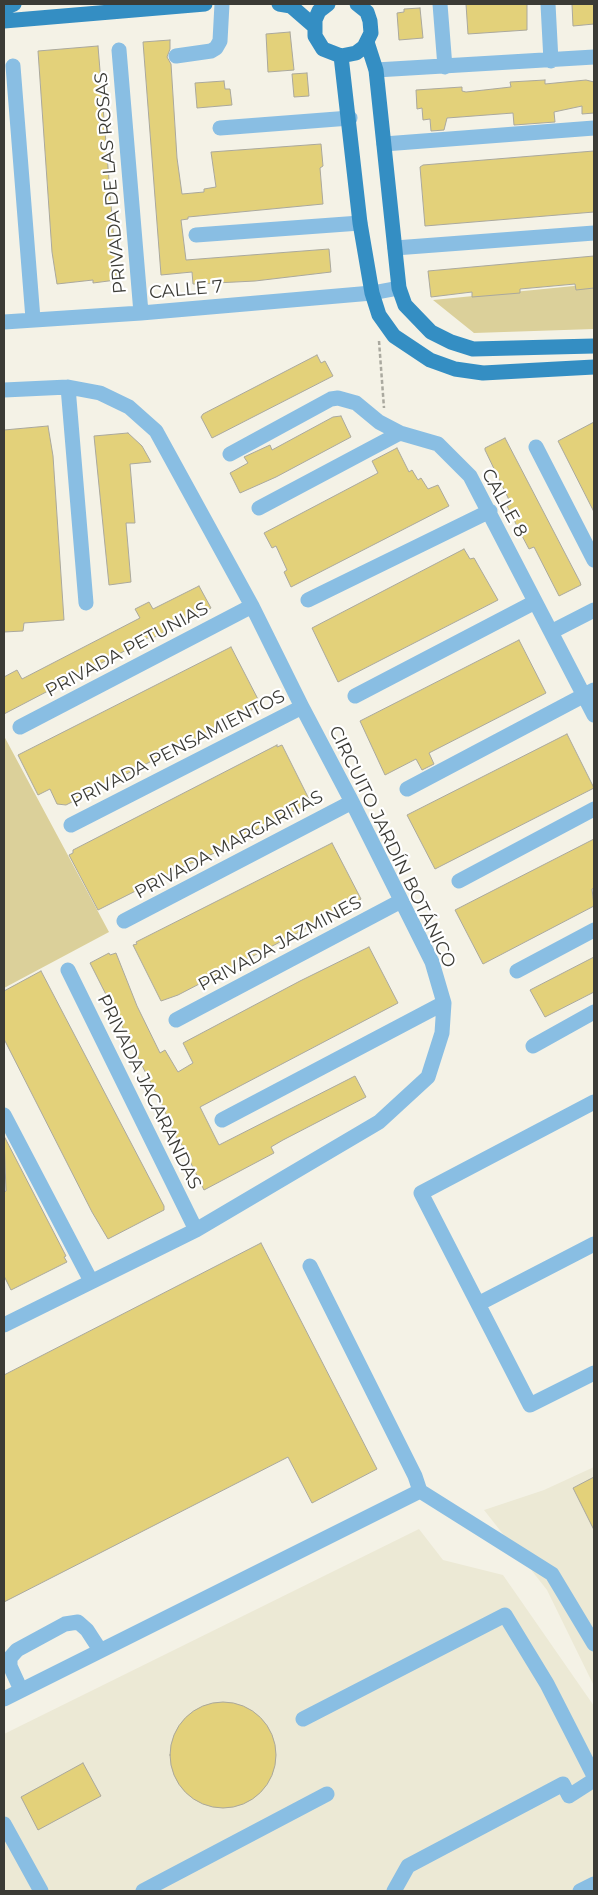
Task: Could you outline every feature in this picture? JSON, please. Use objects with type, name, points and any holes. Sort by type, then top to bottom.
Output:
[{"type":"main road","points":[[4,8],[14,4]]},
{"type":"main road","points":[[4,21],[205,4]]},
{"type":"main road","points":[[279,4],[291,6],[314,26],[320,44],[332,54],[341,56],[356,53],[367,42],[371,33],[370,21],[366,12],[357,4]]},
{"type":"main road","points":[[314,26],[319,11],[328,4]]},
{"type":"main road","points":[[367,42],[376,70],[395,248],[400,288],[405,305],[431,332],[458,345],[473,349],[497,350],[594,346]]},
{"type":"main road","points":[[341,56],[350,118],[360,223],[372,293],[379,315],[394,336],[410,349],[430,360],[455,369],[482,373],[594,367]]},
{"type":"street","points":[[176,56],[211,51],[216,48],[220,41],[222,4]]},
{"type":"street","points":[[440,4],[445,67]]},
{"type":"street","points":[[548,4],[551,61]]},
{"type":"street","name":"PRIVADA DE LAS ROSAS","points":[[119,50],[140,313]]},
{"type":"street","points":[[376,70],[594,57]]},
{"type":"street","points":[[13,66],[33,319]]},
{"type":"street","points":[[220,128],[350,118]]},
{"type":"street","points":[[384,144],[594,128]]},
{"type":"street","points":[[196,235],[360,223]]},
{"type":"street","points":[[395,248],[594,233]]},
{"type":"street","name":"CALLE 7","points":[[4,322],[140,313],[372,293],[400,288]]},
{"type":"street","points":[[68,387],[86,603]]},
{"type":"street","name":"CIRCUITO JARDÍN BOTÁNICO","points":[[4,390],[68,387],[100,393],[129,407],[156,431],[252,606],[352,802],[432,962],[444,1003],[442,1033],[428,1077],[371,1127],[196,1230],[4,1325]]},
{"type":"street","name":"CALLE 8","points":[[230,454],[331,400],[350,400],[379,422],[400,433],[431,441],[445,449],[470,476],[490,511],[551,632],[589,692],[594,715]]},
{"type":"street","points":[[259,508],[400,433]]},
{"type":"street","points":[[536,447],[594,560]]},
{"type":"street","points":[[308,600],[490,511]]},
{"type":"street","points":[[355,696],[535,602]]},
{"type":"street","name":"PRIVADA PETUNIAS","points":[[20,727],[252,606]]},
{"type":"street","points":[[551,632],[594,610]]},
{"type":"street","points":[[406,789],[589,692]]},
{"type":"street","name":"PRIVADA PENSAMIENTOS","points":[[71,825],[302,707]]},
{"type":"street","name":"PRIVADA MARGARITAS","points":[[124,921],[352,802]]},
{"type":"street","points":[[459,881],[594,809]]},
{"type":"street","name":"PRIVADA JAZMINES","points":[[176,1020],[401,901]]},
{"type":"street","points":[[517,971],[594,930]]},
{"type":"street","name":"PRIVADA JACARANDAS","points":[[68,970],[196,1230]]},
{"type":"street","points":[[222,1120],[444,1003]]},
{"type":"street","points":[[533,1046],[594,1012]]},
{"type":"street","points":[[594,1102],[421,1193],[530,1405],[594,1373]]},
{"type":"street","points":[[4,1115],[91,1281]]},
{"type":"street","points":[[478,1304],[594,1244]]},
{"type":"street","points":[[310,1266],[415,1476],[420,1491],[552,1574],[594,1644]]},
{"type":"street","points":[[4,1699],[420,1491]]},
{"type":"street","points":[[302,1719],[505,1615],[546,1684],[594,1776]]},
{"type":"street","points":[[21,1690],[10,1666],[10,1658],[17,1650],[65,1624],[78,1622],[87,1630],[100,1650]]},
{"type":"street","points":[[394,1891],[408,1866],[563,1784],[569,1796],[594,1780]]},
{"type":"street","points":[[143,1891],[327,1794]]},
{"type":"street","points":[[4,1824],[41,1891]]},
{"type":"street","points":[[580,1891],[594,1884]]},
{"type":"path","points":[[379,315],[379,352],[384,406],[379,422]]},
{"type":"shaded area","points":[[594,284],[594,329],[474,333],[433,300]]},
{"type":"shaded area","points":[[4,736],[109,932],[4,988]]},
{"type":"shaded area","points":[[594,1467],[594,1686],[547,1590],[484,1510],[544,1490]]},
{"type":"shaded area","points":[[419,1529],[443,1560],[503,1575],[594,1706],[594,1891],[4,1891],[4,1734]]},
{"type":"building","points":[[466,4],[527,4],[527,30],[468,34]]},
{"type":"building","points":[[572,4],[594,4],[594,24],[573,26]]},
{"type":"building","points":[[420,8],[423,38],[399,40],[397,13],[404,12],[404,9]]},
{"type":"building","points":[[290,32],[294,70],[268,72],[266,34]]},
{"type":"building","points":[[170,40],[170,49],[167,57],[171,64],[177,158],[182,194],[204,192],[204,189],[216,187],[211,152],[321,144],[323,166],[320,168],[323,204],[188,217],[188,219],[181,220],[186,260],[329,249],[331,272],[255,281],[196,284],[193,284],[192,272],[161,275],[143,42]]},
{"type":"building","points":[[98,46],[117,277],[116,280],[93,283],[93,280],[57,284],[52,252],[38,51]]},
{"type":"building","points":[[307,73],[309,96],[294,97],[292,74]]},
{"type":"building","points":[[545,80],[545,84],[586,80],[594,82],[594,113],[582,114],[582,106],[554,112],[555,122],[514,125],[513,113],[447,118],[444,130],[431,131],[430,119],[423,120],[422,108],[417,109],[416,90],[462,87],[462,91],[466,92],[511,87],[510,82]]},
{"type":"building","points":[[224,81],[225,89],[230,89],[232,105],[197,108],[195,83]]},
{"type":"building","points":[[594,151],[594,212],[425,226],[420,167],[423,165]]},
{"type":"building","points":[[594,256],[594,288],[576,290],[575,284],[520,289],[520,293],[472,297],[472,292],[431,297],[428,271]]},
{"type":"building","points":[[317,355],[321,363],[325,361],[333,376],[212,438],[201,417],[203,414]]},
{"type":"building","points":[[341,416],[351,437],[276,477],[240,493],[230,473],[248,463],[244,457],[270,445],[272,450],[333,417]]},
{"type":"building","points":[[594,422],[594,512],[558,441]]},
{"type":"building","points":[[48,426],[53,456],[64,620],[24,623],[23,631],[4,632],[4,430]]},
{"type":"building","points":[[128,433],[142,446],[151,462],[130,464],[135,523],[126,523],[131,582],[109,585],[94,436]]},
{"type":"building","points":[[505,438],[580,582],[581,585],[559,596],[534,547],[529,549],[520,532],[507,506],[511,504],[485,450],[485,448]]},
{"type":"building","points":[[397,448],[409,472],[412,470],[418,480],[421,478],[428,489],[438,485],[449,506],[291,587],[284,572],[287,570],[276,546],[272,548],[264,533],[378,473],[372,461]]},
{"type":"building","points":[[464,549],[470,559],[474,558],[498,600],[338,682],[312,628]]},
{"type":"building","points":[[199,586],[211,608],[151,639],[147,638],[4,714],[4,677],[17,670],[22,679],[140,618],[135,609],[149,602],[153,609]]},
{"type":"building","points":[[519,640],[546,693],[429,753],[434,764],[422,770],[416,759],[385,775],[360,721]]},
{"type":"building","points":[[231,647],[261,705],[66,805],[57,804],[50,789],[38,795],[18,755]]},
{"type":"building","points":[[567,734],[594,788],[435,869],[407,815]]},
{"type":"building","points":[[277,745],[277,747],[282,745],[311,803],[261,827],[228,847],[187,865],[98,910],[69,855],[73,853],[73,850]]},
{"type":"building","points":[[594,839],[594,888],[592,889],[594,906],[483,964],[455,910]]},
{"type":"building","points":[[332,843],[361,899],[178,995],[161,1001],[133,945],[137,944],[136,942]]},
{"type":"building","points":[[369,947],[398,1003],[200,1107],[219,1145],[355,1076],[366,1097],[283,1140],[271,1147],[274,1153],[204,1190],[181,1143],[179,1144],[162,1105],[90,963],[109,953],[110,955],[116,953],[137,1006],[160,1053],[165,1050],[178,1072],[193,1063],[183,1043]]},
{"type":"building","points":[[594,957],[594,992],[545,1017],[530,990]]},
{"type":"building","points":[[41,971],[164,1206],[164,1210],[108,1239],[92,1212],[4,1039],[4,991]]},
{"type":"building","points":[[4,1136],[66,1256],[64,1257],[67,1262],[11,1290],[4,1276],[4,1192],[6,1191]]},
{"type":"building","points":[[261,1243],[377,1469],[312,1503],[288,1457],[4,1602],[4,1375]]},
{"type":"building","points":[[594,1477],[594,1530],[573,1488]]},
{"type":"building","points":[[223,1702],[243,1706],[260,1718],[272,1735],[276,1755],[272,1775],[260,1792],[243,1804],[223,1808],[203,1804],[186,1792],[174,1775],[170,1755],[174,1735],[186,1718],[203,1706]]},
{"type":"building","points":[[83,1763],[101,1796],[38,1830],[21,1797]]}]
